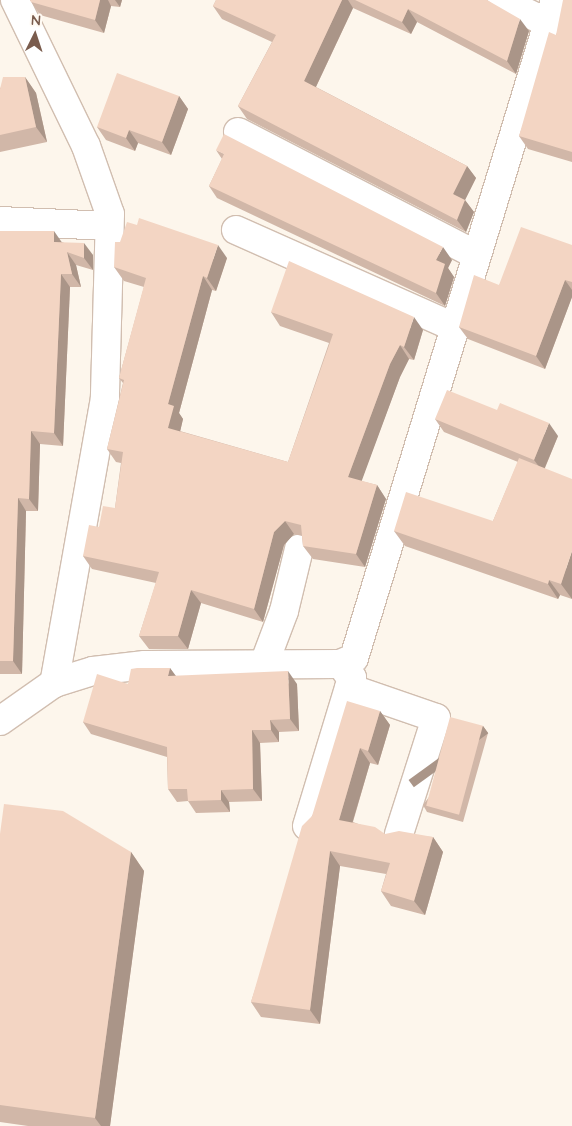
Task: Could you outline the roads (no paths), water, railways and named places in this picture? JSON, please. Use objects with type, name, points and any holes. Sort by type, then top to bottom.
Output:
[{"type":"street","points":[[15,0],[103,186],[109,226],[105,398],[54,683]]},
{"type":"street","points":[[307,826],[345,676],[362,642],[454,327],[551,11],[500,0]]},
{"type":"street","points":[[238,132],[476,255]]},
{"type":"street","points":[[0,221],[109,226]]},
{"type":"street","points":[[236,230],[454,327]]},
{"type":"street","points":[[264,664],[284,612],[299,549]]},
{"type":"street","points":[[0,721],[54,683],[94,671],[144,665],[264,664],[345,676],[436,718],[399,834]]}]
